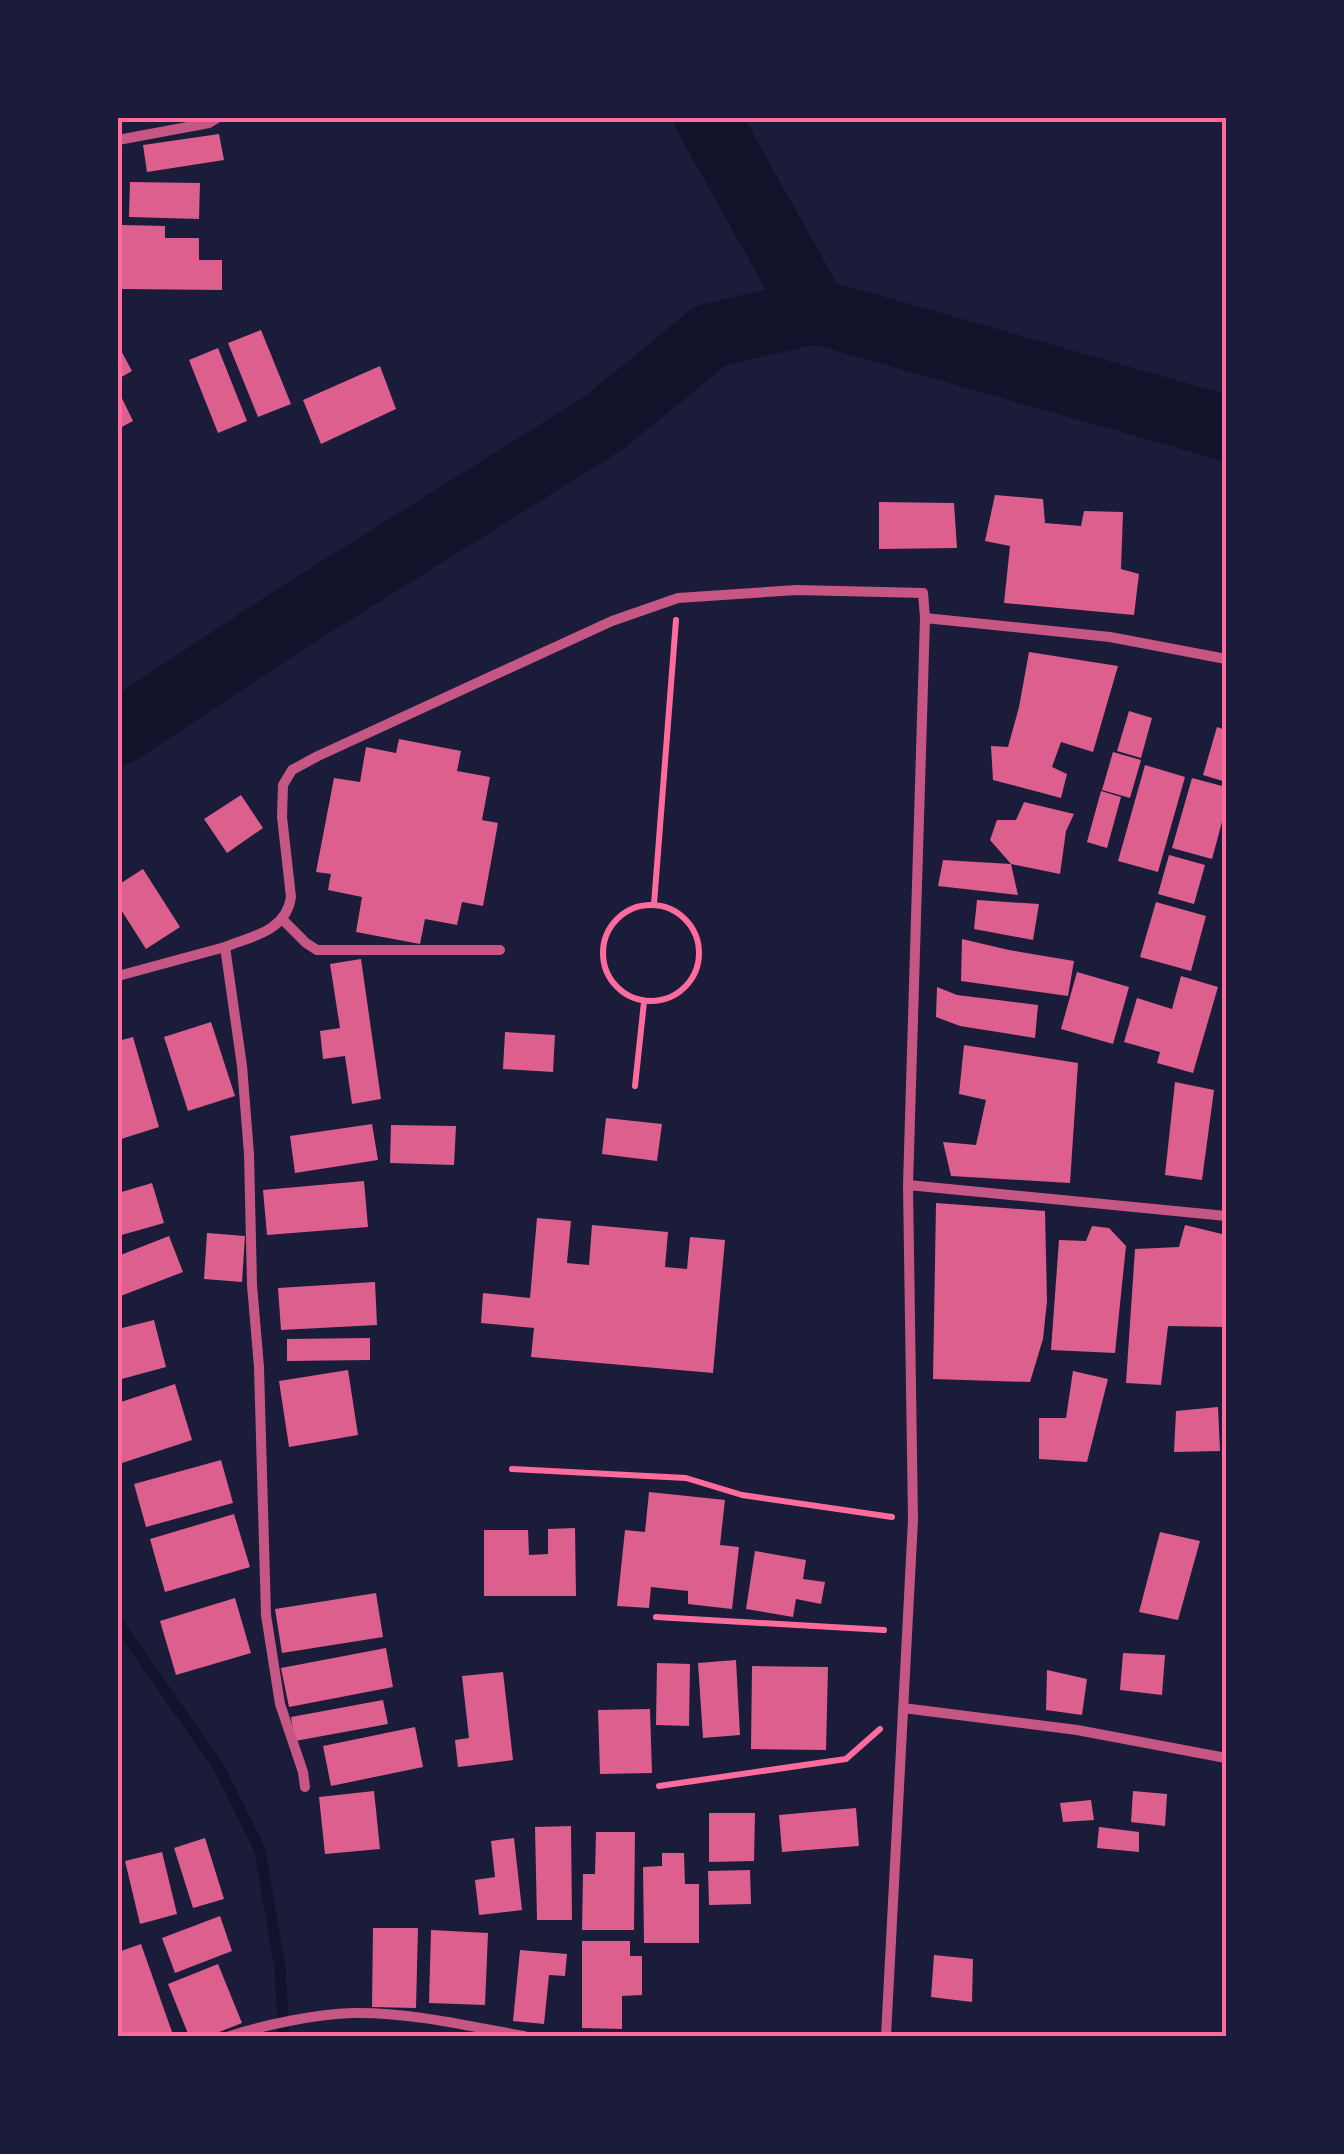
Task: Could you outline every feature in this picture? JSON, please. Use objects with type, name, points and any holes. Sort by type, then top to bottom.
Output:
[{"type":"street","points":[[118,140],[209,124],[217,118]]},
{"type":"street","points":[[118,976],[225,947],[283,920],[290,897],[283,785],[292,770],[318,756],[612,621],[678,598],[796,590],[923,593],[908,1184],[912,1520],[886,2036]]},
{"type":"street","points":[[925,618],[1110,637],[1226,660]]},
{"type":"street","points":[[283,920],[318,950],[500,950]]},
{"type":"street","points":[[225,947],[242,1066],[249,1154],[252,1285],[260,1367],[266,1615],[280,1704],[305,1787]]},
{"type":"street","points":[[908,1184],[1226,1216]]},
{"type":"street","points":[[903,1708],[1077,1730],[1226,1758]]},
{"type":"street","points":[[230,2036],[261,2026],[350,2013],[410,2017],[524,2036]]},
{"type":"path","points":[[654,904],[678,598]]},
{"type":"path","points":[[654,904],[675,911],[691,926],[699,947],[697,970],[676,994],[666,1000],[644,1002],[624,994],[609,979],[602,959],[604,938],[616,920],[633,908],[654,904]]},
{"type":"path","points":[[634,1086],[644,1002]]},
{"type":"path","points":[[512,1470],[686,1478],[742,1495],[912,1520]]},
{"type":"path","points":[[656,1616],[908,1632]]},
{"type":"path","points":[[658,1786],[846,1759],[903,1708]]},
{"type":"building","points":[[219,134],[224,160],[147,172],[143,145]]},
{"type":"building","points":[[130,182],[200,183],[199,219],[129,217]]},
{"type":"building","points":[[122,225],[165,226],[165,238],[199,238],[199,260],[222,260],[222,290],[121,289]]},
{"type":"building","points":[[261,330],[291,404],[258,417],[228,343]]},
{"type":"building","points":[[118,345],[132,371],[118,379]]},
{"type":"building","points":[[218,348],[247,421],[218,433],[189,360]]},
{"type":"building","points":[[380,366],[396,409],[321,444],[303,400]]},
{"type":"building","points":[[118,390],[133,421],[118,429]]},
{"type":"building","points":[[995,495],[1043,499],[1045,523],[1081,526],[1084,511],[1123,512],[1121,569],[1139,574],[1134,615],[1004,603],[1010,546],[985,541]]},
{"type":"building","points":[[879,502],[954,503],[957,548],[879,549]]},
{"type":"building","points":[[1029,652],[1118,666],[1093,752],[1061,742],[1052,767],[1067,774],[1061,798],[993,780],[991,746],[1008,747]]},
{"type":"building","points":[[1129,711],[1152,718],[1141,758],[1117,751]]},
{"type":"building","points":[[1217,727],[1226,730],[1226,782],[1203,775]]},
{"type":"building","points":[[399,739],[461,751],[457,771],[490,777],[482,820],[498,823],[483,906],[462,902],[457,925],[425,919],[420,944],[356,932],[362,897],[328,890],[331,874],[316,872],[334,778],[360,782],[366,747],[396,753]]},
{"type":"building","points":[[1113,752],[1141,760],[1130,798],[1102,790]]},
{"type":"building","points":[[1145,765],[1185,777],[1158,872],[1118,861]]},
{"type":"building","points":[[1192,778],[1226,787],[1226,807],[1212,859],[1172,848]]},
{"type":"building","points":[[1101,791],[1121,797],[1107,848],[1087,842]]},
{"type":"building","points":[[241,795],[263,828],[227,853],[204,819]]},
{"type":"building","points":[[1024,802],[1074,814],[1066,831],[1060,874],[1011,864],[990,840],[997,820],[1016,820]]},
{"type":"building","points":[[1169,855],[1205,865],[1194,904],[1158,894]]},
{"type":"building","points":[[943,860],[1011,864],[1018,895],[938,886]]},
{"type":"building","points":[[143,869],[180,927],[146,949],[118,905],[118,885]]},
{"type":"building","points":[[977,900],[1039,904],[1033,940],[974,929]]},
{"type":"building","points":[[1156,902],[1206,916],[1191,971],[1140,957]]},
{"type":"building","points":[[962,939],[1074,961],[1068,996],[961,981]]},
{"type":"building","points":[[361,959],[381,1099],[352,1104],[345,1056],[323,1059],[320,1031],[340,1028],[330,964]]},
{"type":"building","points":[[1077,972],[1129,987],[1113,1044],[1061,1029]]},
{"type":"building","points":[[1181,976],[1218,987],[1193,1073],[1157,1063],[1160,1052],[1124,1042],[1137,998],[1172,1009]]},
{"type":"building","points":[[937,987],[957,995],[1038,1005],[1035,1038],[960,1026],[936,1017]]},
{"type":"building","points":[[211,1022],[235,1096],[188,1111],[164,1037]]},
{"type":"building","points":[[505,1032],[555,1035],[553,1072],[503,1069]]},
{"type":"building","points":[[133,1037],[159,1127],[118,1140],[118,1041]]},
{"type":"building","points":[[964,1045],[1078,1063],[1070,1183],[951,1176],[943,1142],[976,1145],[986,1100],[959,1094]]},
{"type":"building","points":[[1175,1082],[1214,1090],[1202,1180],[1165,1175]]},
{"type":"building","points":[[606,1118],[662,1124],[657,1161],[602,1154]]},
{"type":"building","points":[[372,1124],[378,1160],[295,1173],[290,1136]]},
{"type":"building","points":[[391,1125],[456,1126],[454,1165],[390,1163]]},
{"type":"building","points":[[364,1181],[368,1227],[267,1235],[263,1190]]},
{"type":"building","points":[[152,1183],[164,1223],[118,1236],[118,1193]]},
{"type":"building","points":[[936,1203],[1045,1211],[1047,1301],[1043,1339],[1030,1382],[933,1379]]},
{"type":"building","points":[[537,1218],[571,1221],[567,1263],[589,1265],[592,1225],[668,1232],[665,1267],[687,1269],[690,1237],[725,1240],[713,1373],[531,1357],[534,1328],[481,1323],[483,1293],[530,1298]]},
{"type":"building","points":[[1185,1225],[1226,1235],[1226,1327],[1168,1326],[1161,1385],[1126,1383],[1135,1249],[1179,1247]]},
{"type":"building","points":[[1092,1226],[1109,1228],[1126,1246],[1115,1353],[1051,1350],[1059,1240],[1086,1241]]},
{"type":"building","points":[[207,1233],[245,1236],[242,1282],[204,1279]]},
{"type":"building","points":[[169,1236],[183,1272],[118,1297],[118,1256]]},
{"type":"building","points":[[375,1282],[377,1325],[281,1330],[278,1288]]},
{"type":"building","points":[[154,1320],[166,1367],[118,1380],[118,1329]]},
{"type":"building","points":[[370,1338],[370,1360],[287,1361],[287,1339]]},
{"type":"building","points":[[348,1370],[358,1435],[289,1447],[279,1381]]},
{"type":"building","points":[[1073,1371],[1108,1379],[1087,1462],[1039,1459],[1039,1418],[1066,1418]]},
{"type":"building","points":[[175,1384],[192,1440],[122,1463],[118,1403]]},
{"type":"building","points":[[1218,1407],[1220,1451],[1174,1452],[1176,1411]]},
{"type":"building","points":[[221,1460],[233,1503],[146,1527],[134,1484]]},
{"type":"building","points":[[649,1492],[725,1500],[720,1545],[739,1547],[732,1609],[688,1604],[688,1591],[651,1587],[649,1608],[617,1606],[625,1530],[645,1532]]},
{"type":"building","points":[[234,1514],[250,1567],[165,1592],[150,1539]]},
{"type":"building","points":[[575,1528],[576,1596],[484,1596],[484,1530],[528,1530],[529,1555],[548,1554],[548,1529]]},
{"type":"building","points":[[1160,1532],[1200,1541],[1178,1620],[1139,1612]]},
{"type":"building","points":[[755,1551],[806,1560],[803,1579],[825,1582],[821,1604],[796,1599],[793,1617],[746,1609]]},
{"type":"building","points":[[376,1593],[383,1637],[282,1653],[275,1609]]},
{"type":"building","points":[[235,1598],[251,1653],[176,1675],[160,1621]]},
{"type":"building","points":[[386,1648],[393,1687],[289,1707],[281,1668]]},
{"type":"building","points":[[1123,1653],[1165,1655],[1162,1695],[1120,1690]]},
{"type":"building","points":[[736,1660],[740,1735],[703,1738],[698,1663]]},
{"type":"building","points":[[657,1663],[690,1664],[689,1726],[656,1725]]},
{"type":"building","points":[[752,1666],[828,1667],[826,1750],[751,1749]]},
{"type":"building","points":[[1047,1670],[1087,1679],[1082,1715],[1046,1710]]},
{"type":"building","points":[[503,1672],[513,1760],[458,1767],[455,1740],[469,1738],[462,1676]]},
{"type":"building","points":[[383,1700],[388,1724],[295,1741],[291,1717]]},
{"type":"building","points":[[650,1709],[652,1773],[600,1774],[598,1710]]},
{"type":"building","points":[[415,1727],[423,1767],[331,1786],[323,1746]]},
{"type":"building","points":[[374,1791],[380,1849],[325,1854],[319,1797]]},
{"type":"building","points":[[1133,1791],[1167,1794],[1165,1826],[1131,1822]]},
{"type":"building","points":[[1091,1800],[1094,1820],[1063,1822],[1060,1803]]},
{"type":"building","points":[[856,1808],[859,1846],[782,1852],[779,1815]]},
{"type":"building","points":[[709,1813],[755,1813],[754,1861],[709,1862]]},
{"type":"building","points":[[571,1826],[572,1920],[537,1920],[535,1827]]},
{"type":"building","points":[[1099,1827],[1139,1832],[1139,1852],[1097,1848]]},
{"type":"building","points":[[596,1832],[635,1832],[634,1930],[582,1930],[583,1874],[595,1874]]},
{"type":"building","points":[[205,1838],[224,1899],[193,1908],[174,1848]]},
{"type":"building","points":[[514,1838],[522,1910],[479,1915],[475,1880],[495,1877],[491,1841]]},
{"type":"building","points":[[162,1852],[177,1914],[140,1924],[125,1861]]},
{"type":"building","points":[[662,1853],[684,1853],[685,1884],[699,1884],[699,1943],[644,1943],[643,1867],[662,1866]]},
{"type":"building","points":[[750,1870],[751,1904],[709,1905],[708,1871]]},
{"type":"building","points":[[220,1916],[232,1951],[175,1973],[162,1938]]},
{"type":"building","points":[[373,1928],[418,1928],[416,2008],[372,2007]]},
{"type":"building","points":[[431,1930],[488,1933],[485,2005],[429,2003]]},
{"type":"building","points":[[582,1941],[630,1941],[630,1956],[642,1956],[642,1995],[622,1996],[622,2029],[582,2028]]},
{"type":"building","points":[[141,1944],[172,2032],[118,2036],[118,1952]]},
{"type":"building","points":[[520,1950],[567,1954],[565,1976],[549,1975],[544,2024],[513,2021]]},
{"type":"building","points":[[934,1955],[973,1959],[972,2002],[931,1997]]},
{"type":"building","points":[[218,1964],[242,2023],[209,2036],[189,2036],[168,1984]]},
{"type":"waterway","points":[[707,118],[815,311],[1226,428]]},
{"type":"waterway","points":[[118,733],[297,615],[605,422],[710,336],[815,311]]},
{"type":"waterway","points":[[118,1623],[218,1766],[260,1850],[280,1969],[284,2036]]}]
